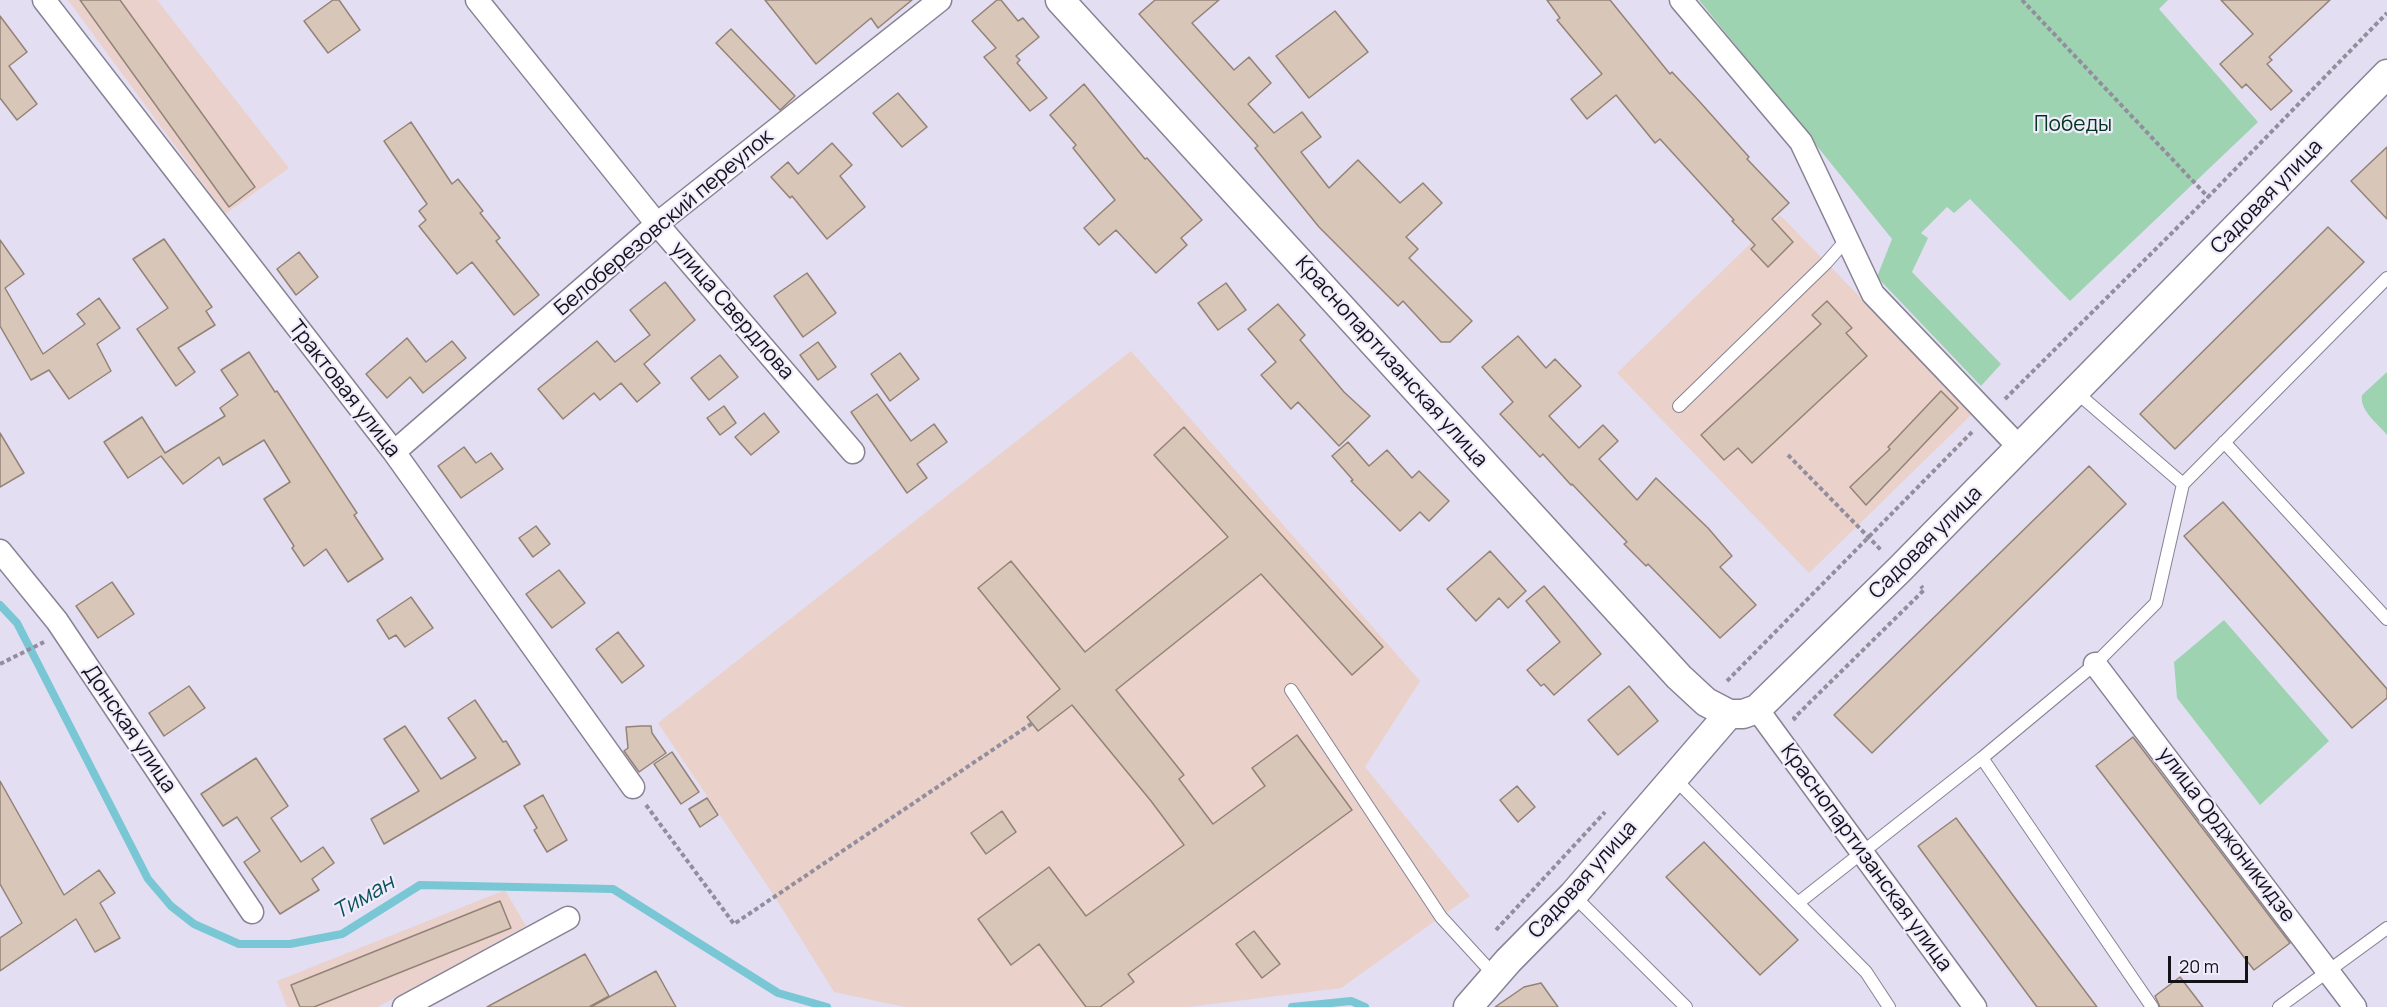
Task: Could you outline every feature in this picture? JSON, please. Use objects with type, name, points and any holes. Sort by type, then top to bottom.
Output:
[{"type":"street","name":"Трактовая улица","points":[[44,0],[394,452],[633,787]]},
{"type":"street","name":"улица Свердлова","points":[[477,0],[657,224],[853,452]]},
{"type":"street","name":"Белоберезовский переулок","points":[[394,452],[657,224],[940,0]]},
{"type":"street","name":"Краснопартизанская улица","points":[[1060,0],[1679,677],[1718,708]]},
{"type":"street","points":[[1681,0],[1800,142],[1873,294],[2020,448]]},
{"type":"street","name":"Садовая улица","points":[[1757,709],[2076,392],[2387,74]]},
{"type":"street","name":"Донская улица","points":[[0,551],[57,621],[252,912]]},
{"type":"street","name":"улица Орджоникидзе","points":[[2095,664],[2355,1007]]},
{"type":"street","points":[[1718,708],[1743,714],[1757,709]]},
{"type":"street","name":"Садовая улица","points":[[1468,1007],[1573,895],[1674,778],[1718,708]]},
{"type":"street","name":"Краснопартизанская улица","points":[[1757,709],[1974,1007]]},
{"type":"street","points":[[404,1007],[568,918]]},
{"type":"lane","points":[[1679,406],[1826,263],[1848,238]]},
{"type":"lane","points":[[1798,903],[1982,758],[2095,664],[2156,603],[2183,484],[2387,278]]},
{"type":"lane","points":[[2076,392],[2183,484]]},
{"type":"lane","points":[[2224,442],[2387,619]]},
{"type":"lane","points":[[1291,690],[1441,917],[1495,976]]},
{"type":"lane","points":[[1982,758],[2152,1007]]},
{"type":"lane","points":[[1674,778],[1866,972],[1889,1007]]},
{"type":"lane","points":[[1573,895],[1686,1007]]},
{"type":"lane","points":[[2279,1007],[2330,972],[2387,928]]},
{"type":"path","points":[[2022,0],[2208,196]]},
{"type":"path","points":[[1718,708],[1869,538],[2387,13]]},
{"type":"path","points":[[1788,455],[1900,569],[1924,590],[1794,718],[1801,728]]},
{"type":"path","points":[[0,664],[46,641],[57,621]]},
{"type":"path","points":[[633,787],[734,924],[1034,722]]},
{"type":"shaded area","points":[[68,0],[157,0],[289,168],[225,214]]},
{"type":"shaded area","points":[[1780,215],[1973,413],[1809,573],[1617,373]]},
{"type":"shaded area","points":[[1131,351],[1420,681],[1365,767],[1470,896],[1341,988],[1188,1007],[905,1007],[834,992],[775,897],[658,723]]},
{"type":"shaded area","points":[[505,890],[526,926],[378,1007],[287,1007],[277,981]]},
{"type":"green space","name":"Победы","points":[[1699,0],[2168,0],[2159,9],[2258,122],[2070,301],[1970,199],[1954,213],[1947,207],[1921,233],[1928,238],[1912,272],[2001,364],[1981,386],[1877,277],[1892,239]]},
{"type":"green space","points":[[2387,372],[2387,435],[2366,411],[2362,395]]},
{"type":"green space","points":[[2224,620],[2329,741],[2260,805],[2177,698],[2174,662]]},
{"type":"building","points":[[80,0],[120,0],[255,187],[229,207]]},
{"type":"building","points":[[333,0],[339,0],[360,30],[328,53],[304,21]]},
{"type":"building","points":[[765,0],[912,0],[878,28],[871,18],[816,64]]},
{"type":"building","points":[[997,0],[1001,0],[1018,21],[1023,18],[1039,37],[1016,56],[1020,60],[1017,63],[1047,98],[1030,111],[984,57],[996,48],[972,21]]},
{"type":"building","points":[[1155,0],[1219,0],[1192,23],[1234,70],[1249,57],[1271,83],[1248,104],[1274,133],[1302,112],[1321,137],[1301,152],[1329,188],[1358,160],[1400,203],[1423,183],[1442,203],[1406,237],[1418,249],[1409,258],[1472,321],[1450,342],[1441,342],[1403,301],[1398,306],[1319,227],[1255,148],[1258,146],[1139,14]]},
{"type":"building","points":[[1547,0],[1610,0],[1670,74],[1672,72],[1699,101],[1749,157],[1747,159],[1789,203],[1772,219],[1793,242],[1768,267],[1751,249],[1755,245],[1732,221],[1734,220],[1660,139],[1655,143],[1616,95],[1587,119],[1571,99],[1602,74],[1557,20],[1560,18]]},
{"type":"building","points":[[2221,0],[2330,0],[2269,57],[2272,60],[2267,64],[2292,91],[2271,110],[2246,84],[2242,88],[2220,64],[2253,34]]},
{"type":"building","points":[[1335,11],[1368,52],[1309,98],[1276,56]]},
{"type":"building","points":[[0,16],[27,52],[9,66],[37,104],[17,120],[0,98]]},
{"type":"building","points":[[731,29],[795,96],[780,110],[716,43]]},
{"type":"building","points":[[1084,84],[1145,159],[1147,158],[1202,220],[1181,238],[1187,245],[1156,273],[1116,230],[1099,245],[1084,228],[1115,200],[1073,148],[1076,145],[1050,115]]},
{"type":"building","points":[[898,93],[927,127],[902,147],[873,113]]},
{"type":"building","points":[[411,122],[452,184],[458,179],[483,211],[480,213],[500,238],[496,241],[539,295],[514,315],[472,262],[457,274],[419,226],[426,220],[419,211],[427,204],[384,141]]},
{"type":"building","points":[[832,143],[852,165],[840,176],[865,207],[827,239],[792,196],[790,198],[771,177],[788,162],[798,174]]},
{"type":"building","points":[[2387,147],[2387,219],[2351,181]]},
{"type":"building","points":[[2328,227],[2364,262],[2175,449],[2140,414]]},
{"type":"building","points":[[164,239],[212,307],[206,311],[215,325],[178,348],[195,372],[176,386],[137,329],[168,308],[133,259]]},
{"type":"building","points":[[0,240],[24,274],[5,288],[43,354],[85,324],[77,314],[99,298],[120,328],[97,344],[111,371],[69,399],[49,370],[31,380],[0,326]]},
{"type":"building","points":[[299,252],[318,277],[296,295],[277,269]]},
{"type":"building","points":[[807,273],[836,313],[803,337],[774,296]]},
{"type":"building","points":[[665,282],[695,320],[644,364],[660,383],[637,402],[621,383],[600,400],[594,393],[563,419],[538,389],[597,341],[615,362],[650,335],[630,310]]},
{"type":"building","points":[[1226,283],[1246,310],[1218,330],[1198,303]]},
{"type":"building","points":[[1827,301],[1852,328],[1846,333],[1867,356],[1752,463],[1738,448],[1724,460],[1701,435],[1821,324],[1812,315]]},
{"type":"building","points":[[1278,304],[1305,335],[1300,340],[1344,392],[1370,416],[1339,446],[1298,402],[1291,409],[1261,375],[1276,362],[1248,329]]},
{"type":"building","points":[[1518,336],[1546,368],[1555,359],[1581,386],[1549,416],[1579,448],[1603,425],[1618,441],[1599,459],[1637,500],[1656,478],[1708,528],[1732,556],[1720,567],[1756,605],[1720,638],[1648,564],[1646,566],[1624,544],[1627,542],[1543,454],[1540,457],[1500,414],[1513,402],[1482,367]]},
{"type":"building","points":[[407,338],[426,362],[452,341],[466,358],[423,393],[410,377],[387,398],[366,374]]},
{"type":"building","points":[[818,342],[836,367],[818,380],[800,355]]},
{"type":"building","points":[[249,352],[357,513],[354,515],[383,559],[348,582],[326,549],[304,566],[292,548],[294,546],[264,499],[290,482],[264,440],[223,465],[219,457],[183,484],[161,456],[128,478],[104,442],[142,417],[165,453],[225,416],[220,408],[238,395],[221,370]]},
{"type":"building","points":[[900,353],[919,379],[890,401],[871,374]]},
{"type":"building","points":[[720,355],[738,377],[709,400],[691,378]]},
{"type":"building","points":[[1941,391],[1958,408],[1866,505],[1850,487],[1890,449],[1888,447]]},
{"type":"building","points":[[877,394],[911,441],[934,424],[947,442],[917,464],[927,478],[907,493],[851,412]]},
{"type":"building","points":[[724,406],[736,423],[720,435],[707,418]]},
{"type":"building","points":[[764,413],[779,432],[751,455],[735,437]]},
{"type":"building","points":[[1184,427],[1383,647],[1352,675],[1261,574],[1116,690],[1184,775],[1179,779],[1213,824],[1265,786],[1252,768],[1297,735],[1352,810],[1128,974],[1134,982],[1100,1007],[1086,1007],[1039,944],[1011,965],[978,919],[1049,867],[1086,916],[1184,845],[1072,705],[1038,731],[1027,717],[1060,689],[978,588],[1011,561],[1085,652],[1228,537],[1154,455]]},
{"type":"building","points":[[0,433],[24,473],[0,487]]},
{"type":"building","points":[[1348,442],[1369,466],[1387,450],[1412,478],[1419,471],[1449,501],[1429,521],[1420,512],[1400,531],[1351,481],[1353,480],[1332,456]]},
{"type":"building","points":[[464,447],[476,463],[491,453],[503,469],[461,498],[438,466]]},
{"type":"building","points":[[2089,466],[2126,504],[1872,753],[1834,715]]},
{"type":"building","points":[[2223,502],[2387,689],[2387,698],[2352,728],[2184,536]]},
{"type":"building","points":[[536,526],[550,544],[533,557],[519,538]]},
{"type":"building","points":[[1490,551],[1526,591],[1508,608],[1499,598],[1476,621],[1447,589]]},
{"type":"building","points":[[559,570],[585,603],[552,628],[526,594]]},
{"type":"building","points":[[112,582],[134,614],[98,638],[76,606]]},
{"type":"building","points":[[1544,586],[1601,654],[1554,695],[1544,684],[1541,686],[1527,670],[1560,642],[1526,601]]},
{"type":"building","points":[[411,597],[433,628],[405,647],[396,635],[389,639],[377,620]]},
{"type":"building","points":[[618,632],[644,666],[622,683],[596,649]]},
{"type":"building","points":[[189,686],[205,708],[164,736],[149,713]]},
{"type":"building","points":[[1629,686],[1658,721],[1618,755],[1588,720]]},
{"type":"building","points":[[475,700],[520,764],[384,844],[371,819],[419,791],[384,739],[405,726],[441,779],[476,758],[448,718]]},
{"type":"building","points":[[651,726],[652,733],[666,753],[639,772],[624,751],[628,748],[626,727]]},
{"type":"building","points":[[2133,737],[2290,943],[2254,970],[2096,766]]},
{"type":"building","points":[[672,752],[699,792],[681,804],[654,764]]},
{"type":"building","points":[[256,758],[288,806],[271,818],[301,862],[323,847],[334,863],[312,879],[319,890],[280,914],[244,862],[260,851],[237,817],[223,826],[201,794]]},
{"type":"building","points":[[0,781],[64,895],[99,870],[115,893],[100,903],[120,938],[95,952],[76,919],[0,971],[0,938],[22,923],[0,884]]},
{"type":"building","points":[[1517,786],[1535,807],[1518,822],[1500,800]]},
{"type":"building","points":[[543,795],[567,840],[547,852],[524,806]]},
{"type":"building","points":[[707,798],[718,815],[700,827],[689,809]]},
{"type":"building","points":[[1002,811],[1016,832],[986,854],[971,833]]},
{"type":"building","points":[[1956,818],[2097,1007],[2037,1007],[1918,846]]},
{"type":"building","points":[[1704,842],[1798,940],[1760,975],[1666,877]]},
{"type":"building","points":[[500,901],[511,928],[314,1007],[300,1007],[291,985]]},
{"type":"building","points":[[1254,931],[1280,964],[1262,978],[1236,944]]},
{"type":"building","points":[[585,954],[609,996],[589,1007],[487,1007]]},
{"type":"building","points":[[656,971],[676,1007],[591,1007]]},
{"type":"building","points":[[2180,977],[2203,1007],[2160,1007],[2155,996]]},
{"type":"building","points":[[1541,983],[1558,1007],[1495,1007],[1524,987]]},
{"type":"waterway","name":"Тиман","points":[[0,605],[17,623],[148,879],[171,906],[194,924],[239,944],[290,944],[342,934],[420,885],[613,889],[778,993],[827,1007]]},
{"type":"waterway","name":"Тиман","points":[[1292,1007],[1351,1001],[1365,1007]]}]
